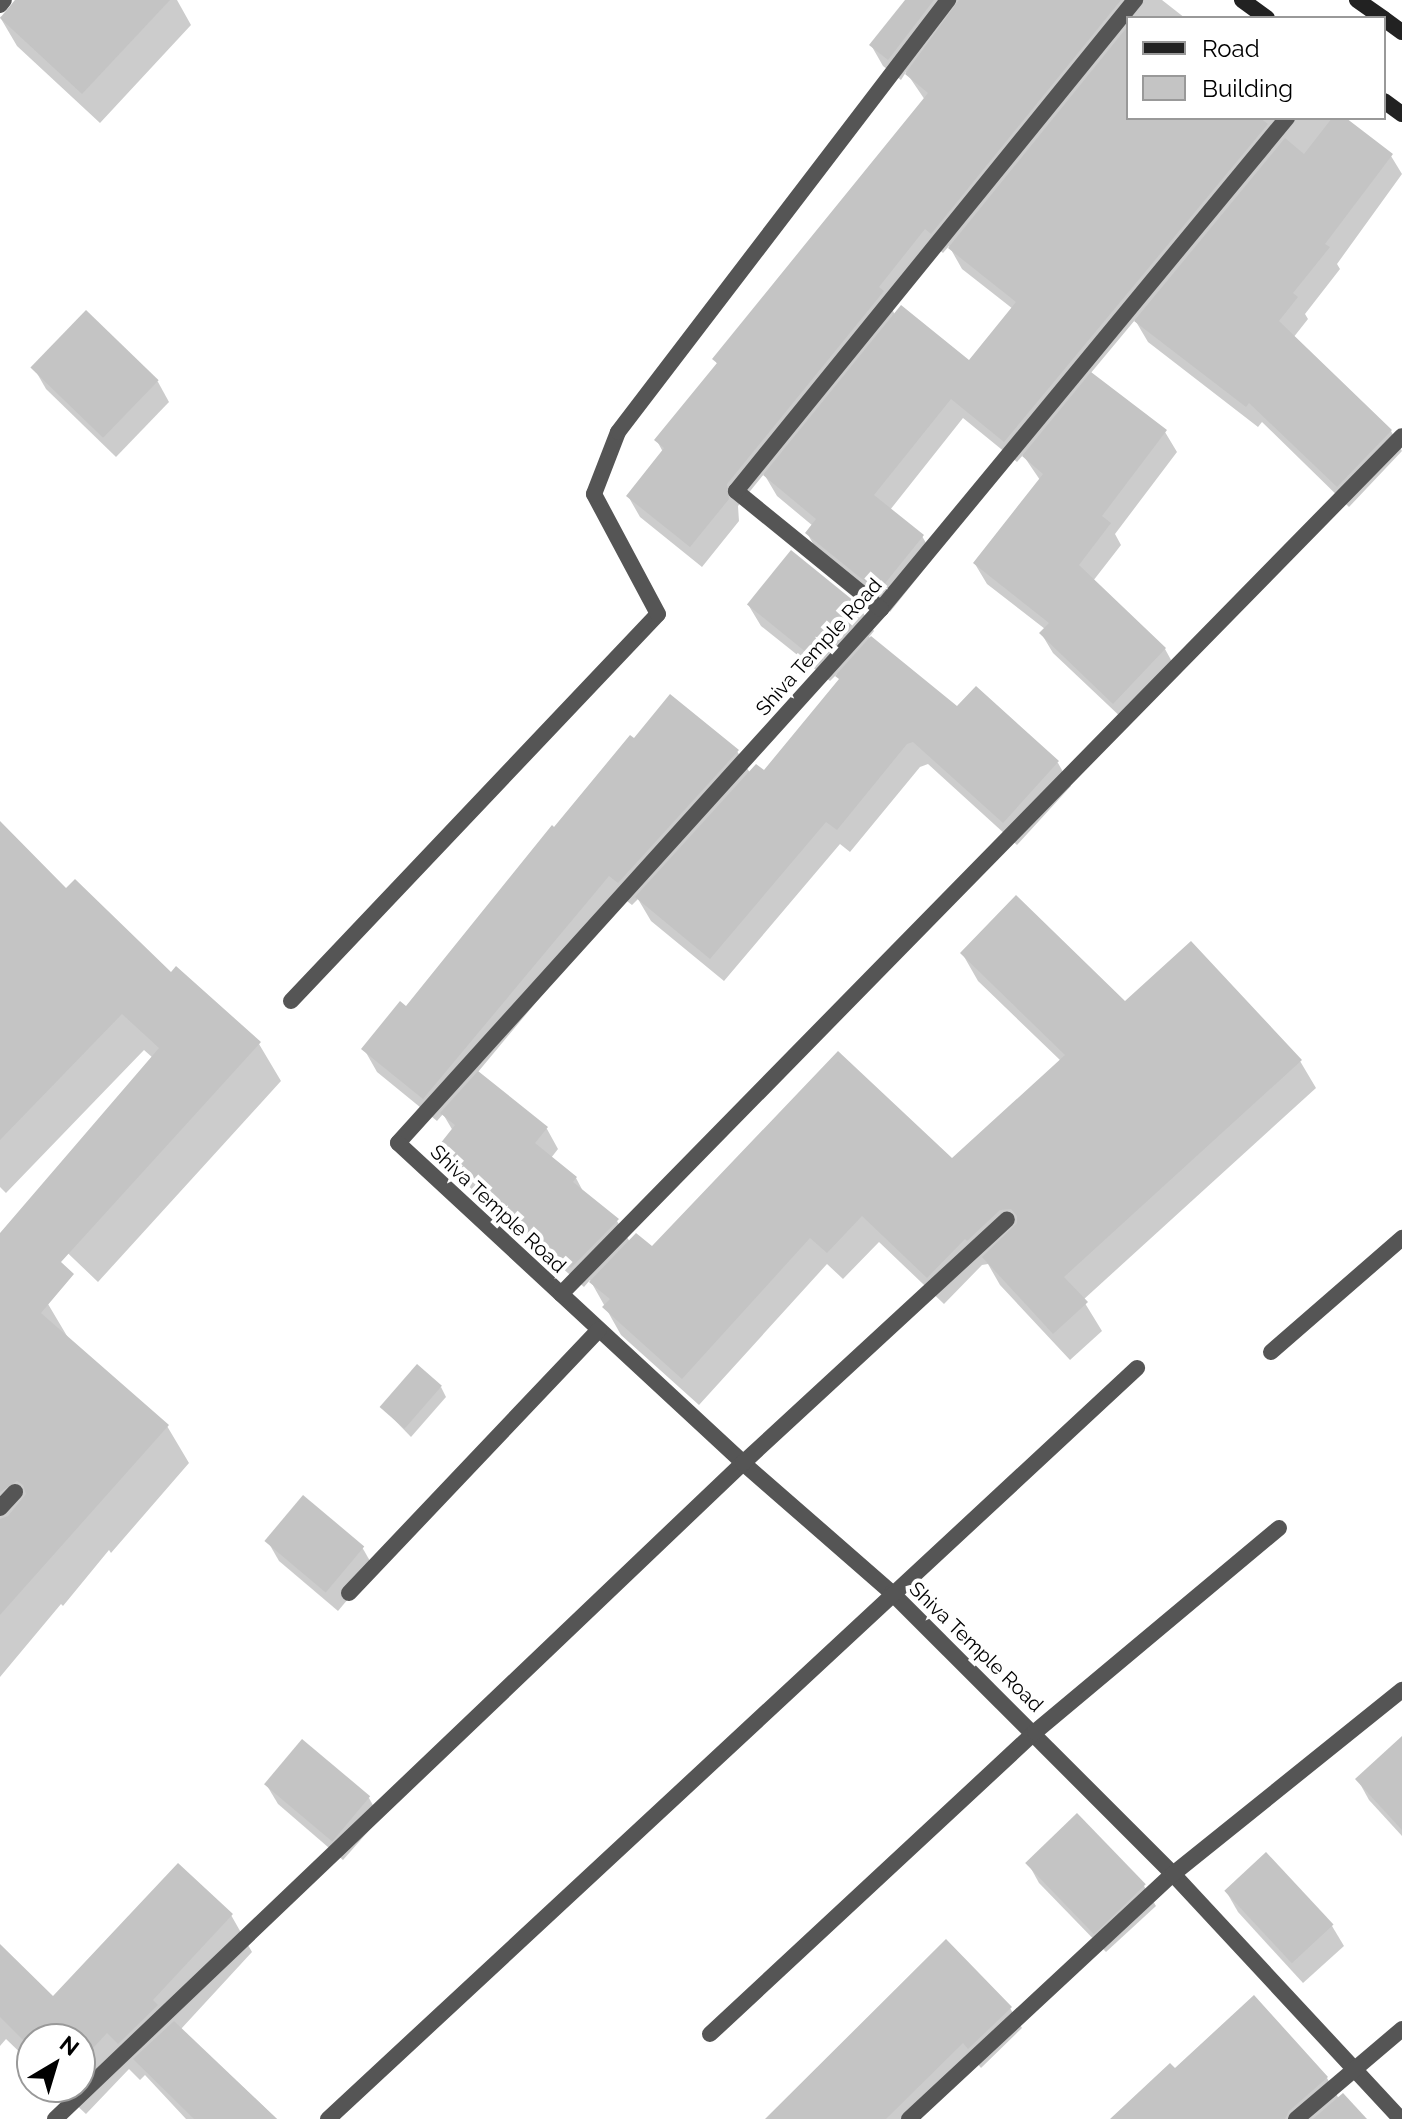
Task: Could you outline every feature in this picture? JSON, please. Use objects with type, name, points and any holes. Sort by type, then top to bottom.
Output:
[{"type":"main road","points":[[1242,0],[1264,16]]},
{"type":"main road","points":[[1357,0],[1380,16]]},
{"type":"street","points":[[0,5],[4,0]]},
{"type":"street","points":[[291,1001],[658,614],[594,494],[618,432],[948,0]]},
{"type":"street","points":[[881,609],[736,491],[1135,0]]},
{"type":"street","name":"Shiva Temple Road","points":[[1285,120],[881,609],[398,1143],[743,1463],[892,1593],[1035,1732],[1173,1874],[1401,2119]]},
{"type":"street","points":[[561,1294],[1402,436]]},
{"type":"street","points":[[55,2119],[743,1463],[1007,1219]]},
{"type":"street","points":[[1271,1352],[1402,1238]]},
{"type":"street","points":[[349,1593],[599,1330]]},
{"type":"street","points":[[328,2119],[1137,1368]]},
{"type":"street","points":[[0,1508],[15,1492]]},
{"type":"street","points":[[710,2034],[1035,1732],[1279,1528]]},
{"type":"street","points":[[909,2119],[1173,1874],[1402,1690]]},
{"type":"street","points":[[1296,2119],[1402,2029]]},
{"type":"building","points":[[15,0],[170,0],[82,94],[0,18]]},
{"type":"building","points":[[905,0],[934,0],[888,60],[869,45]]},
{"type":"building","points":[[959,0],[1121,0],[931,234],[925,229],[879,287],[884,291],[727,484],[729,499],[690,547],[626,496],[664,448],[654,440],[717,363],[712,359],[928,93],[905,74]]},
{"type":"building","points":[[1126,28],[1126,120],[1263,120],[1268,124],[1004,442],[951,399],[874,495],[924,535],[878,592],[805,533],[816,519],[763,475],[901,305],[969,360],[1016,302],[948,248]]},
{"type":"building","points":[[1330,120],[1349,120],[1393,154],[1325,244],[1330,247],[1293,293],[1298,297],[1279,321],[1392,430],[1337,487],[1249,403],[1246,407],[1134,321],[1285,138],[1304,154]]},
{"type":"building","points":[[86,310],[159,380],[103,438],[30,368]]},
{"type":"building","points":[[1091,372],[1167,430],[1102,516],[1111,523],[1079,565],[1166,648],[1113,704],[1039,633],[1049,623],[973,563],[1043,474],[1022,456]]},
{"type":"building","points":[[791,550],[864,609],[820,664],[747,604]]},
{"type":"building","points":[[871,636],[957,706],[976,686],[1059,761],[1003,823],[913,742],[907,744],[837,830],[826,822],[710,959],[635,897],[756,764],[764,770],[839,679],[835,676]]},
{"type":"building","points":[[670,694],[739,750],[618,883],[609,876],[423,1099],[361,1049],[400,1001],[406,1006],[552,825],[554,827],[630,735],[634,738]]},
{"type":"building","points":[[0,821],[66,888],[75,879],[171,972],[176,966],[261,1042],[61,1262],[74,1274],[41,1313],[169,1425],[0,1615],[0,1519],[8,1516],[26,1494],[23,1485],[17,1481],[0,1492],[0,1233],[159,1048],[122,1014],[0,1140]]},
{"type":"building","points":[[1016,895],[1125,1001],[1191,941],[1302,1060],[1064,1277],[1088,1302],[1053,1334],[982,1257],[1017,1223],[1017,1216],[1011,1209],[1000,1210],[967,1241],[965,1239],[927,1278],[862,1216],[827,1253],[810,1238],[682,1379],[602,1307],[610,1299],[589,1282],[636,1233],[652,1246],[838,1051],[952,1158],[1065,1055],[960,953]]},
{"type":"building","points":[[478,1071],[548,1127],[535,1143],[577,1177],[573,1182],[619,1219],[571,1268],[495,1204],[498,1200],[436,1149],[455,1125],[440,1113]]},
{"type":"building","points":[[417,1364],[442,1386],[405,1429],[380,1407]]},
{"type":"building","points":[[303,1495],[364,1546],[326,1592],[264,1541]]},
{"type":"building","points":[[1402,1736],[1402,1830],[1355,1779]]},
{"type":"building","points":[[302,1739],[370,1796],[332,1841],[264,1784]]},
{"type":"building","points":[[1077,1813],[1146,1884],[1094,1934],[1025,1863]]},
{"type":"building","points":[[1266,1852],[1334,1924],[1292,1963],[1224,1891]]},
{"type":"building","points":[[178,1863],[233,1914],[153,2000],[158,2005],[118,2044],[107,2033],[96,2045],[96,2023],[16,2023],[16,2033],[0,2017],[0,1944],[53,1996]]},
{"type":"building","points":[[946,1939],[1012,2007],[968,2049],[963,2043],[886,2119],[765,2119]]},
{"type":"building","points":[[1254,1995],[1328,2077],[1289,2111],[1285,2119],[1110,2119],[1170,2063],[1175,2068]]},
{"type":"building","points":[[174,2021],[277,2119],[194,2119],[133,2059]]},
{"type":"building","points":[[1343,2093],[1367,2119],[1313,2119]]}]
